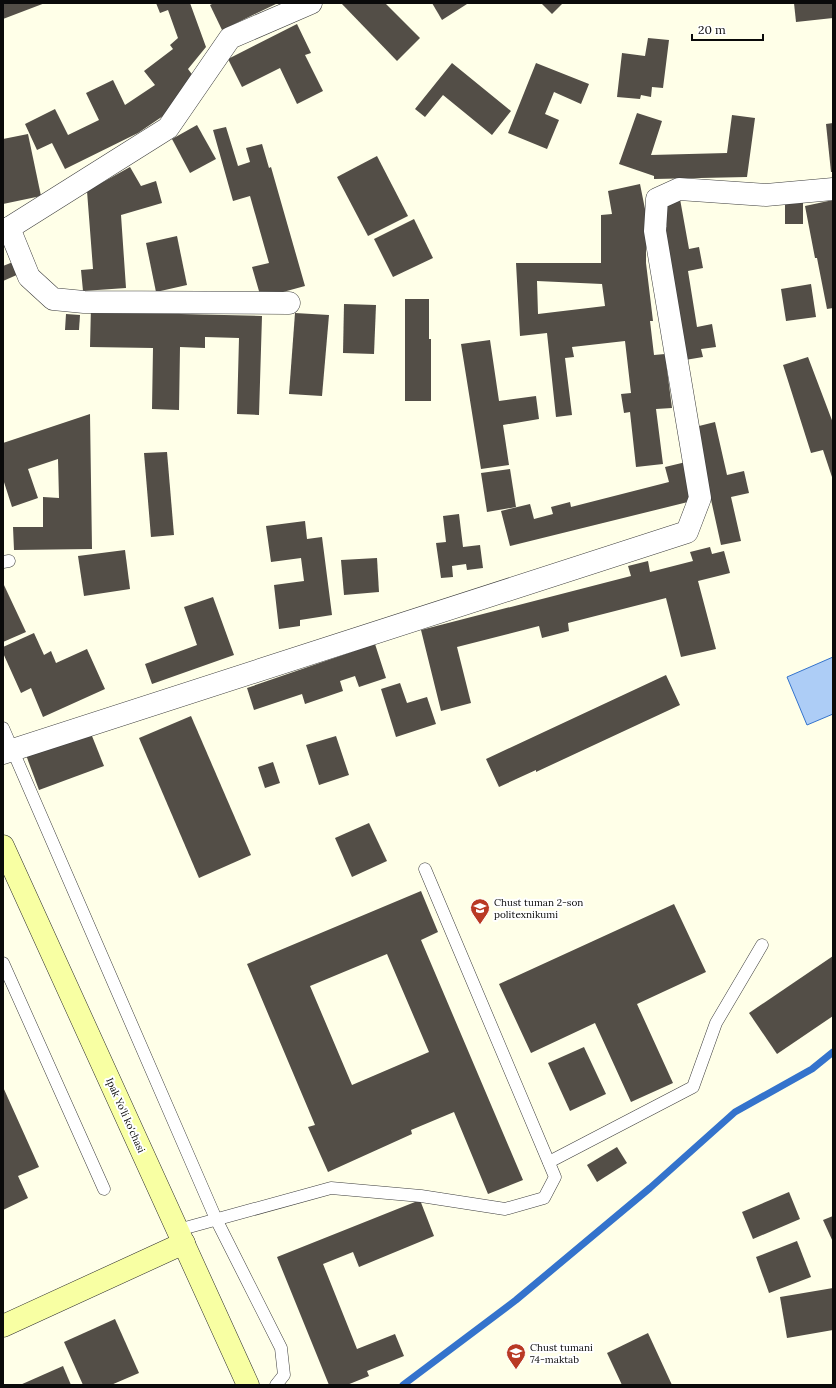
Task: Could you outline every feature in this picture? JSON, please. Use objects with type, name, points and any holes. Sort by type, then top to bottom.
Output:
[{"type":"main road","name":"Ipak Yo'li ko'chasi","points":[[3,846],[248,1385]]},
{"type":"main road","points":[[3,1326],[181,1236]]},
{"type":"street","points":[[289,303],[84,302],[53,299],[29,277],[6,229],[168,128],[230,38],[311,3]]},
{"type":"street","points":[[8,752],[687,532],[700,498],[654,231],[657,199],[679,189],[766,195],[833,189]]},
{"type":"lane","points":[[3,728],[8,752],[216,1219],[281,1348],[284,1375],[276,1385]]},
{"type":"lane","points":[[181,1236],[216,1219],[331,1188],[421,1196],[505,1209],[544,1198],[555,1177],[425,869]]},
{"type":"lane","points":[[549,1162],[694,1087],[716,1023],[762,945]]},
{"type":"lane","points":[[3,963],[104,1189]]},
{"type":"water","points":[[833,657],[833,714],[807,725],[787,677]]},
{"type":"building","points":[[3,3],[45,3],[3,19]]},
{"type":"building","points":[[156,3],[190,3],[206,47],[188,69],[197,81],[185,101],[138,133],[65,169],[52,143],[37,150],[25,124],[55,109],[68,135],[99,120],[86,93],[113,80],[125,105],[155,85],[144,71],[173,49],[170,45],[178,38],[168,10],[160,13]]},
{"type":"building","points":[[214,3],[278,3],[222,30],[210,5]]},
{"type":"building","points":[[341,3],[385,3],[420,38],[397,61]]},
{"type":"building","points":[[432,3],[466,3],[467,4],[442,20]]},
{"type":"building","points":[[541,3],[563,3],[552,14]]},
{"type":"building","points":[[794,3],[833,3],[833,18],[796,22]]},
{"type":"building","points":[[297,24],[311,53],[305,55],[323,91],[297,104],[280,68],[242,87],[228,59]]},
{"type":"building","points":[[648,38],[669,40],[663,88],[652,87],[651,97],[641,95],[640,99],[617,97],[622,53],[645,56]]},
{"type":"building","points":[[452,63],[511,111],[492,135],[443,95],[425,117],[415,109]]},
{"type":"building","points":[[536,63],[589,84],[581,104],[554,92],[545,114],[559,120],[547,149],[508,133]]},
{"type":"building","points":[[637,113],[662,121],[651,155],[727,153],[732,115],[755,118],[747,177],[654,179],[654,176],[619,164]]},
{"type":"building","points":[[833,123],[833,172],[831,172],[826,124]]},
{"type":"building","points":[[197,125],[216,159],[190,173],[172,139]]},
{"type":"building","points":[[226,127],[238,166],[250,162],[246,148],[262,144],[269,168],[271,167],[305,286],[261,298],[252,267],[269,263],[250,196],[233,201],[213,130]]},
{"type":"building","points":[[28,134],[41,196],[3,204],[3,139]]},
{"type":"building","points":[[377,156],[408,216],[368,236],[337,177]]},
{"type":"building","points":[[130,167],[141,186],[156,181],[162,203],[121,215],[126,288],[83,291],[81,270],[93,269],[87,191]]},
{"type":"building","points":[[640,184],[646,214],[646,263],[653,321],[650,321],[654,355],[665,354],[672,408],[656,409],[663,464],[636,467],[630,412],[624,413],[621,394],[631,393],[625,341],[572,347],[574,357],[565,358],[572,415],[556,417],[547,333],[520,336],[516,263],[601,263],[601,215],[612,214],[608,191]],"holes":[[[537,281],[602,284],[605,306],[538,314]]]},
{"type":"building","points":[[785,196],[803,197],[803,224],[785,224]]},
{"type":"building","points":[[680,199],[689,249],[699,247],[703,268],[688,271],[697,327],[712,324],[716,347],[701,349],[703,357],[685,360],[662,228],[667,227],[663,203]]},
{"type":"building","points":[[833,200],[833,308],[827,309],[805,206]]},
{"type":"building","points":[[414,219],[433,258],[393,277],[374,239]]},
{"type":"building","points":[[177,236],[187,285],[156,292],[146,243]]},
{"type":"building","points":[[13,262],[19,274],[3,281],[3,266]]},
{"type":"building","points":[[811,284],[816,317],[786,321],[781,289]]},
{"type":"building","points":[[405,299],[429,299],[429,339],[431,339],[431,401],[405,401]]},
{"type":"building","points":[[344,304],[376,305],[374,354],[343,353]]},
{"type":"building","points":[[91,306],[169,307],[181,314],[262,316],[259,415],[237,414],[239,338],[205,337],[205,348],[180,347],[179,410],[152,409],[153,348],[90,347]]},
{"type":"building","points":[[295,313],[329,315],[322,396],[289,394]]},
{"type":"building","points":[[66,314],[80,315],[79,330],[65,330]]},
{"type":"building","points":[[490,340],[499,401],[536,396],[539,419],[503,425],[509,465],[481,469],[461,344]]},
{"type":"building","points":[[808,357],[833,423],[833,480],[823,450],[811,453],[783,365]]},
{"type":"building","points":[[90,414],[92,549],[14,550],[13,527],[43,527],[43,497],[59,498],[58,459],[28,469],[38,498],[12,507],[3,479],[3,443]]},
{"type":"building","points":[[715,422],[727,475],[744,471],[749,493],[731,497],[741,541],[721,545],[695,427]]},
{"type":"building","points":[[167,452],[174,535],[151,537],[144,453]]},
{"type":"building","points":[[686,462],[696,500],[510,546],[501,511],[530,504],[534,519],[553,514],[551,507],[570,502],[571,507],[669,482],[665,467]]},
{"type":"building","points":[[510,469],[516,507],[487,512],[481,473]]},
{"type":"building","points":[[459,514],[463,547],[480,545],[483,568],[467,570],[466,564],[452,566],[453,577],[441,578],[436,543],[446,542],[443,516]]},
{"type":"building","points":[[305,521],[307,539],[322,537],[332,615],[300,620],[300,626],[279,629],[274,585],[304,581],[301,558],[271,562],[266,526]]},
{"type":"building","points":[[710,547],[712,554],[724,551],[730,573],[698,581],[716,649],[681,657],[666,598],[568,623],[569,631],[542,638],[539,626],[457,647],[471,703],[441,711],[421,630],[631,576],[628,566],[648,561],[650,572],[693,561],[690,552]]},
{"type":"building","points":[[125,550],[130,589],[84,596],[78,556]]},
{"type":"building","points":[[377,558],[379,592],[344,595],[341,560]]},
{"type":"building","points":[[3,583],[26,632],[3,642]]},
{"type":"building","points":[[213,597],[234,655],[152,684],[145,664],[197,645],[184,607]]},
{"type":"building","points":[[34,633],[44,655],[51,651],[56,663],[87,649],[105,689],[43,717],[31,688],[21,693],[3,653],[3,647]]},
{"type":"building","points":[[375,644],[386,678],[359,687],[355,676],[340,681],[343,691],[305,704],[302,694],[254,710],[247,688]]},
{"type":"building","points":[[666,675],[680,705],[536,772],[536,770],[499,787],[486,759]]},
{"type":"building","points":[[400,683],[407,703],[427,697],[436,724],[396,737],[381,689]]},
{"type":"building","points":[[191,716],[251,855],[199,878],[139,738]]},
{"type":"building","points":[[90,731],[104,766],[39,790],[26,755]]},
{"type":"building","points":[[336,736],[349,775],[319,785],[306,745]]},
{"type":"building","points":[[273,762],[280,783],[265,788],[258,767]]},
{"type":"building","points":[[369,823],[387,861],[352,877],[335,838]]},
{"type":"building","points":[[421,891],[438,932],[421,940],[523,1180],[488,1194],[454,1112],[411,1130],[412,1134],[328,1172],[308,1127],[315,1125],[247,964]],"holes":[[[387,954],[429,1052],[352,1085],[310,986]]]},
{"type":"building","points":[[674,904],[706,972],[637,1004],[673,1083],[631,1102],[595,1023],[531,1053],[499,984]]},
{"type":"building","points":[[833,956],[833,1016],[777,1054],[749,1013]]},
{"type":"building","points":[[584,1047],[606,1094],[570,1111],[548,1063]]},
{"type":"building","points":[[3,1087],[39,1167],[18,1176],[28,1198],[3,1210]]},
{"type":"building","points":[[617,1147],[627,1163],[597,1182],[587,1165]]},
{"type":"building","points":[[789,1192],[800,1219],[753,1239],[742,1212]]},
{"type":"building","points":[[420,1200],[434,1236],[359,1267],[353,1252],[323,1264],[357,1349],[395,1334],[404,1356],[367,1371],[369,1376],[347,1385],[329,1385],[277,1257]]},
{"type":"building","points":[[833,1216],[833,1242],[823,1220]]},
{"type":"building","points":[[797,1241],[811,1277],[769,1293],[756,1257]]},
{"type":"building","points":[[833,1288],[833,1330],[787,1338],[780,1297]]},
{"type":"building","points":[[115,1319],[139,1373],[111,1385],[83,1385],[64,1342]]},
{"type":"building","points":[[648,1333],[672,1385],[622,1385],[607,1353]]},
{"type":"building","points":[[63,1366],[71,1385],[20,1385]]},
{"type":"waterway","points":[[403,1385],[516,1300],[650,1188],[735,1112],[812,1069],[833,1052]]},
{"type":"place","name":"Chust tuman 2-son politexnikumi","points":[[480,925]]},
{"type":"place","name":"Chust tumani 74-maktab","points":[[516,1370]]}]
